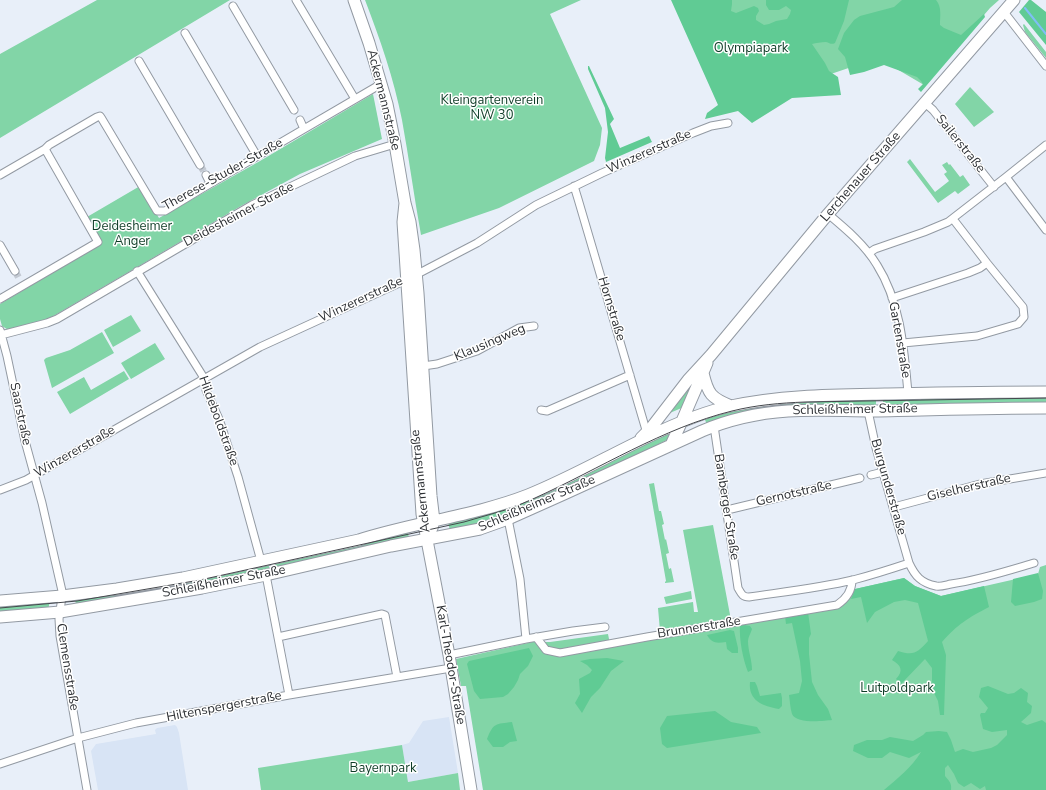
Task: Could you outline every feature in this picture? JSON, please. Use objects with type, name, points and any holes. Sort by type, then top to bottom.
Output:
[{"type":"main road","name":"Ackermannstraße","points":[[354,0],[369,43],[387,104],[405,203],[410,222],[416,274],[431,496],[427,540]]},
{"type":"main road","name":"Lerchenauer Straße","points":[[637,443],[828,214],[1014,0]]},
{"type":"main road","name":"Ackermannstraße","points":[[405,203],[403,222],[406,280],[421,501],[429,522]]},
{"type":"main road","name":"Lerchenauer Straße","points":[[671,445],[711,355]]},
{"type":"main road","points":[[703,373],[708,389],[713,396],[731,406]]},
{"type":"main road","name":"Schleißheimer Straße","points":[[0,601],[62,596],[183,578],[359,540],[379,533],[488,508],[527,495],[558,482],[697,415],[766,399],[908,393],[1046,392]]},
{"type":"main road","name":"Schleißheimer Straße","points":[[0,617],[60,612],[202,588],[383,548],[480,529],[508,519],[714,426],[745,417],[805,410],[868,411],[1046,408]]},
{"type":"main road","name":"Karl-Theodor-Straße","points":[[427,540],[450,656],[471,790]]},
{"type":"street","points":[[296,0],[355,99]]},
{"type":"street","points":[[233,6],[294,110]]},
{"type":"street","points":[[1004,12],[1046,66]]},
{"type":"street","points":[[185,33],[257,156]]},
{"type":"street","points":[[139,61],[200,165]]},
{"type":"street","name":"Therese-Studer-Straße","points":[[45,149],[49,145],[100,116],[157,211],[165,211],[210,183],[381,84]]},
{"type":"street","name":"Sailerstraße","points":[[925,103],[933,110],[994,187]]},
{"type":"street","points":[[300,120],[304,129]]},
{"type":"street","name":"Winzererstraße","points":[[0,490],[34,476],[260,347],[406,280],[477,243],[536,205],[574,186],[693,133],[711,126],[728,123]]},
{"type":"street","name":"Deidesheimer Straße","points":[[1,332],[47,323],[57,319],[252,205],[355,156],[395,144]]},
{"type":"street","points":[[869,254],[875,250],[924,232],[953,219],[1046,145]]},
{"type":"street","points":[[0,175],[45,149],[98,242],[22,283],[0,299]]},
{"type":"street","points":[[206,175],[210,183]]},
{"type":"street","points":[[1006,178],[1046,230]]},
{"type":"street","name":"Hornstraße","points":[[574,186],[646,433]]},
{"type":"street","name":"Gartenstraße","points":[[828,214],[855,238],[869,254],[883,276],[892,298],[898,321],[905,359],[908,393]]},
{"type":"street","points":[[902,343],[977,336],[1018,324],[1024,317],[1022,307],[953,219]]},
{"type":"street","points":[[0,245],[15,271]]},
{"type":"street","points":[[892,298],[968,273],[980,268],[986,263]]},
{"type":"street","name":"Hildeboldstraße","points":[[137,271],[204,378],[206,390],[219,419],[238,477],[262,561]]},
{"type":"street","name":"Klausingweg","points":[[423,366],[437,364],[477,351],[520,328],[534,326]]},
{"type":"street","name":"Saarstraße","points":[[1,332],[34,476]]},
{"type":"street","points":[[541,410],[547,411],[630,375]]},
{"type":"street","name":"Burgunderstraße","points":[[868,411],[876,448],[909,563]]},
{"type":"street","name":"Bamberger Straße","points":[[714,426],[738,588]]},
{"type":"street","points":[[871,475],[883,472]]},
{"type":"street","name":"Giselherstraße","points":[[894,507],[980,484],[1046,473]]},
{"type":"street","name":"Clemensstraße","points":[[34,476],[42,503],[62,596],[59,626],[61,643],[87,790]]},
{"type":"street","name":"Gernotstraße","points":[[727,510],[860,478]]},
{"type":"street","points":[[508,519],[520,579],[526,639]]},
{"type":"street","points":[[909,563],[914,573],[920,580],[937,586],[992,575],[1034,563]]},
{"type":"street","name":"Brunnerstraße","points":[[738,588],[742,595],[749,597],[852,580],[909,563]]},
{"type":"street","points":[[266,574],[289,695]]},
{"type":"street","name":"Brunnerstraße","points":[[536,637],[546,650],[560,653],[824,608],[837,605],[844,601],[852,586],[852,580]]},
{"type":"street","points":[[278,637],[382,614],[385,615],[397,677]]},
{"type":"street","points":[[450,656],[536,637],[605,627]]},
{"type":"street","name":"Hiltenspergerstraße","points":[[0,764],[78,738],[136,724],[289,695],[451,668]]},
{"type":"shaded area","points":[[449,717],[458,773],[408,782],[402,745],[409,743],[423,721]]},
{"type":"shaded area","points":[[175,725],[179,733],[188,790],[98,790],[91,751],[96,744],[156,734],[155,730],[157,728]]},
{"type":"green space","points":[[97,0],[230,0],[0,138],[0,54]]},
{"type":"green space","name":"Kleingartenverein NW 30","points":[[365,0],[581,0],[550,14],[602,128],[600,145],[594,161],[499,208],[421,235],[399,105],[386,59]]},
{"type":"green space","points":[[671,0],[732,0],[731,11],[736,13],[754,6],[758,8],[759,11],[756,16],[756,20],[764,25],[787,19],[791,10],[786,6],[779,10],[769,10],[766,5],[766,0],[849,0],[844,21],[835,43],[831,44],[824,42],[812,44],[829,71],[838,77],[841,95],[792,98],[752,123],[738,111],[705,119],[707,113],[718,105]]},
{"type":"green space","name":"Olympiapark","points":[[673,0],[999,0],[990,8],[924,85],[878,58],[722,111]]},
{"type":"green space","points":[[902,0],[936,0],[940,9],[940,25],[961,35],[984,14],[985,17],[921,92],[918,89],[923,84],[917,77],[884,65],[850,75],[845,57],[838,49],[844,33],[854,20],[860,16],[894,7]]},
{"type":"green space","points":[[1029,0],[1046,12],[1046,45],[1019,12]]},
{"type":"green space","points":[[1024,24],[1046,52],[1046,58],[1025,32]]},
{"type":"green space","points":[[588,66],[614,119],[610,124],[620,148],[649,136],[652,142],[606,162],[605,158],[608,132],[605,108]]},
{"type":"green space","points":[[970,87],[994,112],[974,127],[955,104]]},
{"type":"green space","name":"Deidesheimer Anger","points":[[373,94],[382,139],[300,174],[241,206],[50,318],[10,331],[2,326],[0,319],[0,304],[102,243],[87,217],[140,186],[159,218],[260,161]]},
{"type":"green space","points":[[910,159],[935,192],[949,181],[944,174],[947,172],[942,165],[947,162],[960,177],[963,175],[970,185],[958,194],[955,191],[938,203],[907,162]]},
{"type":"green space","points":[[131,315],[141,331],[113,347],[104,330]]},
{"type":"green space","points":[[102,332],[114,353],[52,388],[44,360],[70,350]]},
{"type":"green space","points":[[155,343],[165,359],[131,379],[121,363]]},
{"type":"green space","points":[[124,371],[129,379],[70,414],[57,392],[84,377],[91,390]]},
{"type":"green space","points":[[698,373],[684,407],[665,415]]},
{"type":"green space","points":[[1046,395],[1046,405],[883,408],[883,400],[921,400],[922,396]]},
{"type":"green space","points":[[876,397],[876,405],[837,405],[707,425],[704,417],[761,404]]},
{"type":"green space","points":[[668,433],[670,437],[667,440],[526,508],[487,521],[450,530],[448,523],[486,513]]},
{"type":"green space","points":[[654,483],[659,511],[661,511],[664,524],[662,525],[669,553],[666,554],[669,569],[671,568],[674,582],[665,583],[666,581],[649,484]]},
{"type":"green space","points":[[713,525],[731,620],[660,631],[658,608],[693,602],[694,612],[698,612],[683,530]]},
{"type":"green space","points":[[408,533],[409,538],[276,569],[274,560],[372,542]]},
{"type":"green space","points":[[268,562],[270,572],[76,604],[75,600]]},
{"type":"green space","name":"Luitpoldpark","points":[[1046,565],[1046,790],[483,790],[466,686],[461,686],[456,659],[532,642],[550,642],[608,634],[610,644],[837,605],[855,589],[904,578],[915,586],[941,596],[1038,574],[1040,567]]},
{"type":"green space","points":[[1038,573],[1043,591],[1042,599],[1015,606],[1011,602],[1013,579]]},
{"type":"green space","points":[[904,578],[915,586],[941,596],[984,586],[989,607],[953,630],[942,642],[946,655],[944,715],[940,715],[938,701],[934,693],[932,668],[925,659],[901,684],[896,679],[901,671],[898,664],[892,660],[898,651],[912,653],[918,651],[928,641],[918,603],[905,600],[894,602],[875,612],[867,623],[861,597],[851,599],[855,589]]},
{"type":"green space","points":[[691,591],[692,599],[666,604],[664,597]]},
{"type":"green space","points":[[50,601],[48,610],[0,615],[0,607]]},
{"type":"green space","points":[[808,612],[811,634],[809,638],[809,654],[812,682],[818,695],[828,709],[832,720],[804,721],[794,717],[791,712],[789,695],[799,693],[802,681],[800,661],[792,623],[786,624],[785,616]]},
{"type":"green space","points":[[740,626],[750,626],[752,629],[748,641],[752,670],[748,672],[743,656],[740,637]]},
{"type":"green space","points":[[730,630],[734,631],[738,653],[732,653],[727,649],[726,642],[715,642],[707,635]]},
{"type":"green space","points":[[529,648],[533,656],[528,666],[520,674],[514,687],[508,694],[503,697],[480,699],[474,691],[467,664],[469,661]]},
{"type":"green space","points":[[607,658],[624,661],[611,671],[600,688],[591,697],[582,713],[575,703],[580,694],[579,679],[590,673],[592,670],[580,661]]},
{"type":"green space","points":[[750,682],[755,682],[760,696],[781,693],[782,706],[779,709],[758,702],[751,694]]},
{"type":"green space","points":[[988,686],[1008,694],[1014,693],[1021,688],[1028,693],[1027,702],[1032,706],[1031,713],[1021,722],[1027,725],[1042,720],[1046,723],[1046,790],[986,790],[985,786],[980,789],[971,783],[964,787],[958,783],[948,765],[945,768],[945,776],[951,784],[951,790],[884,790],[909,768],[921,752],[909,758],[890,752],[882,758],[868,758],[853,751],[854,745],[867,740],[882,740],[890,737],[913,741],[926,732],[939,731],[947,732],[955,752],[963,749],[973,752],[991,748],[997,745],[1007,735],[1007,730],[992,732],[983,729],[980,715],[981,713],[985,713],[988,708],[979,697],[981,688]]},
{"type":"green space","points":[[715,711],[731,722],[757,727],[761,733],[667,748],[662,744],[660,728],[667,716]]},
{"type":"green space","points":[[512,722],[517,741],[510,742],[503,747],[493,747],[487,739],[493,727],[499,724]]},
{"type":"green space","name":"Bayernpark","points":[[402,745],[408,782],[458,773],[460,790],[261,790],[258,768]]},
{"type":"waterway","points":[[1025,8],[1046,34]]},
{"type":"tunnel","points":[[200,165],[206,175]]},
{"type":"tunnel","points":[[15,271],[20,280]]},
{"type":"tram line","points":[[0,608],[77,601],[200,580],[464,522],[512,508],[535,498],[656,438],[706,418],[741,409],[805,402],[1046,398]]}]
